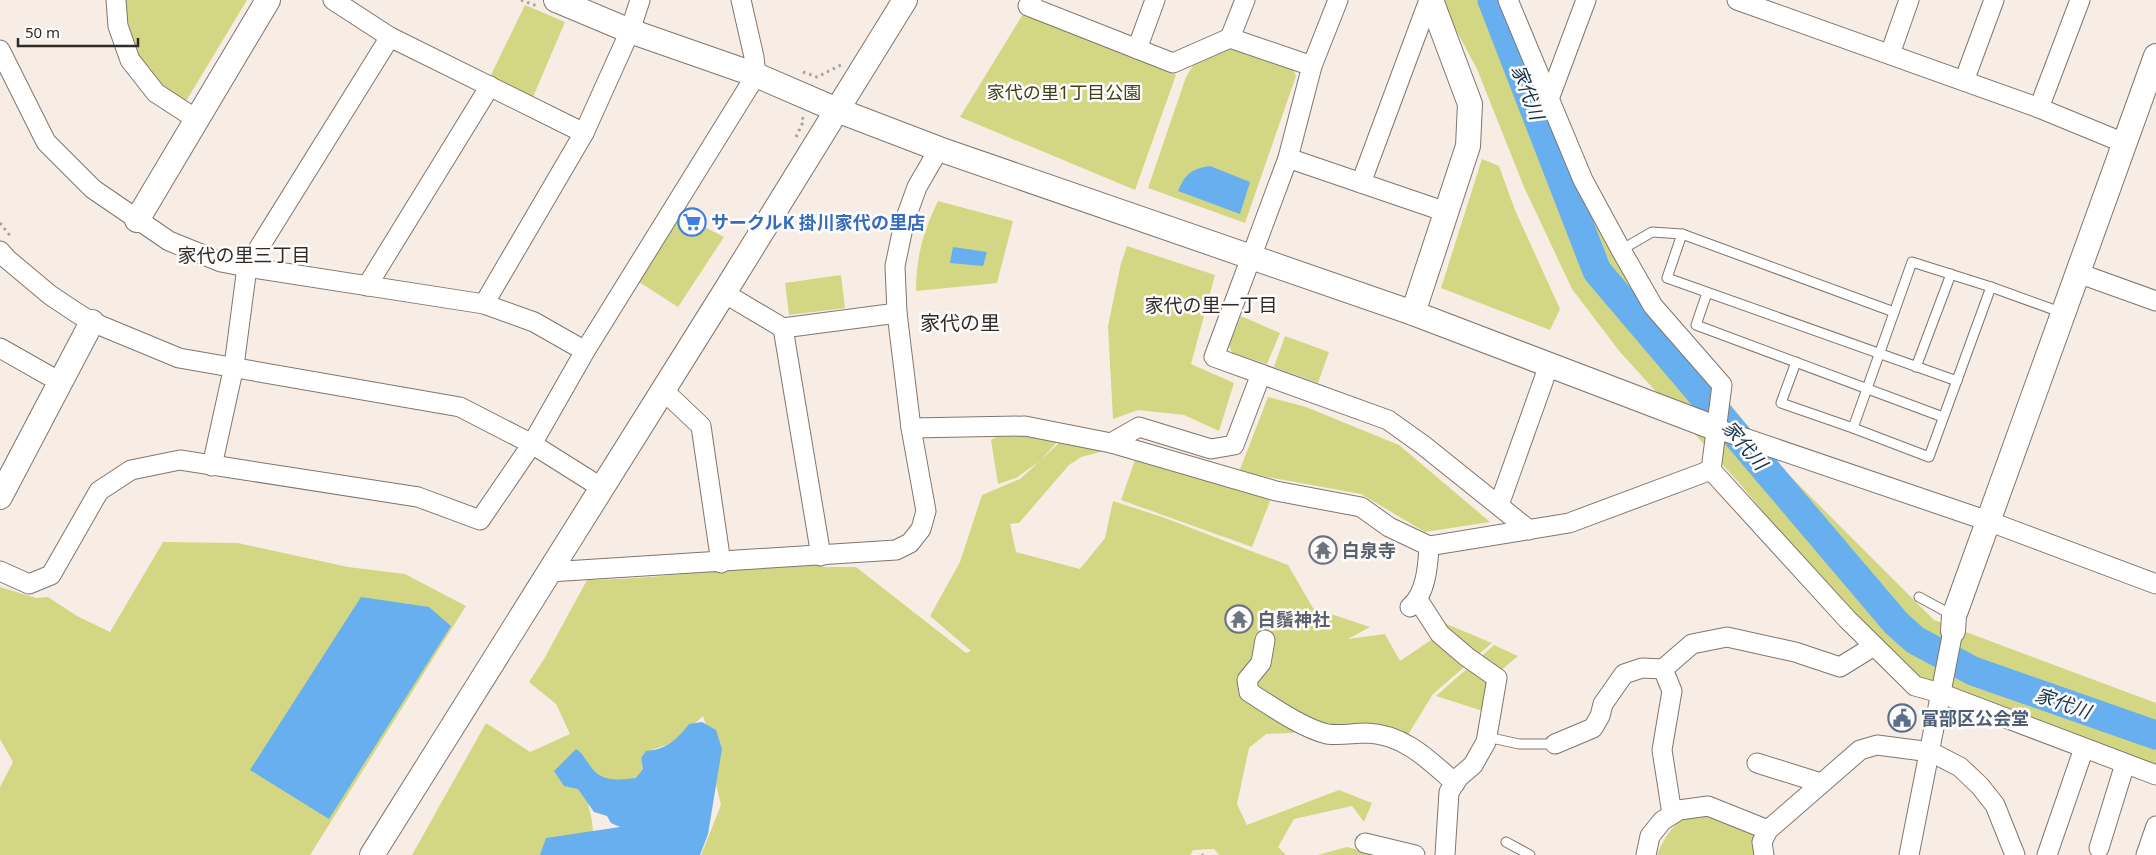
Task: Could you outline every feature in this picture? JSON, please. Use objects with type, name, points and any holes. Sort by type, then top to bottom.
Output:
[{"type":"street","points":[[116,0],[118,26],[130,60],[156,93],[196,119]]},
{"type":"street","points":[[137,220],[268,0]]},
{"type":"street","points":[[333,0],[390,37],[584,133]]},
{"type":"street","points":[[484,304],[584,133],[630,31],[640,0]]},
{"type":"street","points":[[0,571],[29,584],[52,575],[99,491],[131,470],[180,460],[418,497],[480,520],[532,444],[585,351],[756,76],[754,58],[741,0]]},
{"type":"street","points":[[372,855],[905,0]]},
{"type":"street","points":[[1032,0],[1028,6],[1173,63],[1230,38],[1312,66]]},
{"type":"street","points":[[1137,49],[1155,0]]},
{"type":"street","points":[[1230,38],[1245,0]]},
{"type":"street","points":[[1338,0],[1312,66],[1288,158],[1214,357],[1388,420],[1423,444],[1529,530]]},
{"type":"street","points":[[1361,183],[1430,0]]},
{"type":"street","points":[[1413,313],[1468,146],[1470,104],[1430,0]]},
{"type":"street","points":[[1508,0],[1583,180],[1621,250],[1653,306],[1722,385],[1711,470],[1846,618],[1915,686],[1940,693],[2156,775]]},
{"type":"street","points":[[1549,99],[1586,0]]},
{"type":"street","points":[[1737,0],[2039,108],[2124,143]]},
{"type":"street","points":[[1890,54],[1910,0]]},
{"type":"street","points":[[1964,81],[1994,0]]},
{"type":"street","points":[[2039,108],[2080,0]]},
{"type":"street","points":[[548,3],[756,76],[939,150],[1413,313],[1715,428],[1988,521],[2156,584]]},
{"type":"street","points":[[212,466],[234,366],[247,267],[390,37]]},
{"type":"street","points":[[0,50],[46,142],[93,189],[169,241],[221,262],[484,304],[534,322],[585,351]]},
{"type":"street","points":[[1909,855],[1931,752],[1940,693],[1954,624],[1988,521],[2156,56]]},
{"type":"street","points":[[367,286],[490,86]]},
{"type":"street","points":[[549,572],[721,563],[896,550],[910,543],[921,529],[926,511],[912,428],[898,313],[895,266],[904,223],[917,187],[939,150]]},
{"type":"street","points":[[1288,158],[1446,212]]},
{"type":"street","points":[[8,247],[6,258],[50,294],[92,322],[179,358],[234,366],[460,407],[532,444],[602,488]]},
{"type":"street","points":[[2078,273],[2156,301]]},
{"type":"street","points":[[724,293],[783,328],[898,313]]},
{"type":"street","points":[[0,497],[7,466],[60,382],[92,322]]},
{"type":"street","points":[[783,328],[821,556]]},
{"type":"street","points":[[0,348],[60,382]]},
{"type":"street","points":[[1499,505],[1549,365]]},
{"type":"street","points":[[1111,443],[1139,427],[1211,449],[1234,445],[1261,374]]},
{"type":"street","points":[[663,390],[700,426],[721,563]]},
{"type":"street","points":[[912,428],[1025,426],[1111,443],[1276,490],[1361,508],[1389,527],[1429,546],[1569,523],[1711,470]]},
{"type":"street","points":[[1429,546],[1428,564],[1414,604],[1440,634],[1467,658],[1497,678],[1487,737],[1473,765],[1449,792],[1445,855]]},
{"type":"street","points":[[1555,744],[1593,728],[1600,716],[1603,704],[1624,674],[1642,668],[1663,669],[1692,644],[1727,637],[1794,652],[1840,667],[1874,646]]},
{"type":"street","points":[[1266,640],[1261,663],[1247,680],[1249,692],[1312,728],[1327,734],[1367,733],[1401,741],[1421,752],[1455,783]]},
{"type":"street","points":[[1663,669],[1672,691],[1662,750],[1672,814]]},
{"type":"street","points":[[1764,855],[1762,842],[1768,830],[1860,750],[1877,745],[1931,752],[1960,767],[1995,804],[2015,855]]},
{"type":"street","points":[[2047,855],[2084,748]]},
{"type":"street","points":[[1757,763],[1821,783]]},
{"type":"street","points":[[2099,848],[2125,764]]},
{"type":"street","points":[[1646,855],[1650,836],[1662,821],[1679,810],[1708,806],[1768,830]]},
{"type":"street","points":[[2146,855],[2156,826]]},
{"type":"street","points":[[1365,843],[1415,855]]},
{"type":"lane","points":[[1621,250],[1652,232],[1682,234],[1894,312]]},
{"type":"lane","points":[[1682,234],[1666,278],[1956,381]]},
{"type":"lane","points":[[1853,428],[1912,262],[1991,287],[2063,313]]},
{"type":"lane","points":[[1916,367],[1951,274]]},
{"type":"lane","points":[[1796,362],[1781,403],[1929,457],[1991,287]]},
{"type":"lane","points":[[1707,293],[1696,325],[1943,417]]},
{"type":"lane","points":[[1919,597],[1954,624]]},
{"type":"lane","points":[[1487,737],[1519,744],[1555,744]]},
{"type":"lane","points":[[1506,842],[1530,855]]},
{"type":"path","points":[[521,0],[548,3]]},
{"type":"path","points":[[795,139],[804,120],[799,112]]},
{"type":"path","points":[[0,223],[8,247]]},
{"type":"green space","points":[[116,0],[247,0],[183,106],[132,59]]},
{"type":"green space","points":[[1440,0],[1507,0],[1640,292],[1780,466],[1934,620],[2156,703],[2156,772],[1908,679],[1874,646],[1741,485],[1620,352],[1572,289],[1524,187],[1477,69]]},
{"type":"green space","points":[[525,5],[565,22],[533,97],[490,77]]},
{"type":"green space","name":"家代の里1丁目公園","points":[[1028,6],[1176,75],[1135,190],[960,117]]},
{"type":"green space","points":[[1233,46],[1292,67],[1296,76],[1245,223],[1148,188],[1186,77],[1195,62]]},
{"type":"green space","points":[[1482,159],[1499,166],[1515,210],[1560,309],[1550,330],[1441,288]]},
{"type":"green space","points":[[938,201],[1013,221],[997,283],[916,291],[917,267],[921,245]]},
{"type":"green space","points":[[681,215],[724,237],[678,307],[639,282]]},
{"type":"green space","points":[[1127,246],[1215,275],[1191,364],[1234,383],[1219,431],[1184,415],[1138,410],[1113,419],[1108,326],[1121,263]]},
{"type":"green space","points":[[841,275],[845,308],[789,315],[785,283]]},
{"type":"green space","points":[[1241,316],[1280,333],[1267,364],[1232,353],[1229,345]]},
{"type":"green space","points":[[1285,336],[1329,352],[1318,383],[1274,367]]},
{"type":"green space","points":[[1268,397],[1306,407],[1399,445],[1490,522],[1425,532],[1361,494],[1239,472]]},
{"type":"green space","points":[[1001,434],[1038,435],[1057,442],[1041,460],[1062,440],[1112,449],[1081,457],[1069,465],[1019,523],[1010,524],[1016,552],[1080,569],[1105,538],[1113,501],[1165,518],[1288,565],[1313,608],[1370,627],[1348,639],[1385,634],[1400,661],[1440,634],[1437,620],[1492,643],[1433,694],[1406,738],[1384,737],[1311,719],[1293,733],[1266,734],[1249,748],[1237,804],[1247,825],[1339,790],[1372,803],[1364,822],[1352,806],[1294,819],[1278,847],[1286,855],[1219,855],[1214,849],[1193,850],[1190,855],[701,855],[721,805],[716,784],[719,764],[703,716],[673,743],[651,750],[641,758],[643,769],[637,778],[612,781],[601,777],[576,750],[592,821],[595,855],[412,855],[486,723],[530,752],[570,734],[556,704],[529,682],[544,659],[587,580],[675,575],[821,556],[823,567],[856,567],[966,653],[971,651],[930,616],[960,562],[982,495],[1020,479],[1040,461],[1016,478],[998,484],[991,440]]},
{"type":"green space","points":[[1136,457],[1272,496],[1252,547],[1121,500]]},
{"type":"green space","points":[[163,542],[238,543],[348,567],[405,574],[466,606],[310,855],[0,855],[0,787],[13,762],[0,739],[0,587],[36,598],[48,597],[77,616],[110,632]]},
{"type":"green space","points":[[1494,645],[1518,656],[1494,676],[1486,712],[1436,696]]},
{"type":"green space","points":[[1688,815],[1714,819],[1756,834],[1755,855],[1657,855],[1669,832]]},
{"type":"green space","points":[[1347,847],[1377,855],[1318,855]]},
{"type":"water","points":[[1210,166],[1250,182],[1240,214],[1178,191],[1186,176],[1193,171]]},
{"type":"water","points":[[953,247],[987,252],[983,266],[950,263]]},
{"type":"water","points":[[361,597],[429,607],[451,626],[329,819],[250,770]]},
{"type":"water","points":[[702,722],[716,730],[722,749],[708,834],[700,855],[540,855],[546,838],[620,827],[611,823],[607,816],[594,812],[578,789],[564,786],[554,771],[576,749],[594,770],[604,777],[610,779],[636,778],[643,769],[641,758],[646,751],[666,746],[689,724]]},
{"type":"waterway","name":"家代川","points":[[1492,0],[1597,271],[1896,623],[1915,640],[1973,671],[2156,735]]},
{"type":"place","name":"サークルK 掛川家代の里店","points":[[692,222]]},
{"type":"place","name":"白泉寺","points":[[1323,550]]},
{"type":"place","name":"白鬚神社","points":[[1239,619]]},
{"type":"place","name":"富部区公会堂","points":[[1902,718]]},
{"type":"district","name":"家代の里三丁目","points":[[244,255]]},
{"type":"district","name":"家代の里一丁目","points":[[1211,305]]},
{"type":"district","name":"家代の里","points":[[960,322]]}]
